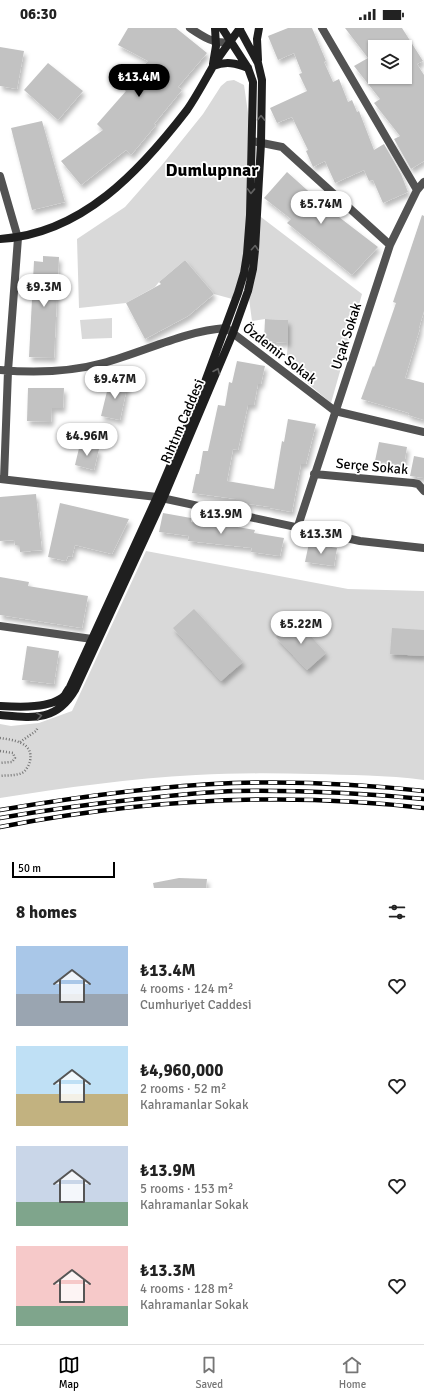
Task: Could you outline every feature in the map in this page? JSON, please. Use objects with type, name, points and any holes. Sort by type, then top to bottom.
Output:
[{"type":"main road","points":[[213,66],[216,41],[215,28]]},
{"type":"main road","points":[[222,28],[248,68]]},
{"type":"main road","points":[[0,238],[18,238],[56,226],[92,207],[114,190],[155,149],[187,109],[213,66],[239,28],[258,63]]},
{"type":"main road","points":[[258,63],[257,39],[259,28]]},
{"type":"main road","points":[[213,66],[231,63],[248,68]]},
{"type":"main road","name":"Rıhtım Caddesi","points":[[0,706],[40,706],[64,696],[70,687],[160,498],[226,328],[244,273],[247,254],[262,80],[258,63]]},
{"type":"main road","name":"Rıhtım Caddesi","points":[[0,715],[27,717],[52,713],[62,707],[76,690],[233,333],[248,291],[253,270],[256,142],[253,82],[248,68]]},
{"type":"street","points":[[190,28],[203,37],[224,43],[230,42]]},
{"type":"street","points":[[322,28],[416,190]]},
{"type":"street","points":[[256,142],[282,147],[390,245]]},
{"type":"street","points":[[0,176],[18,238],[4,370],[2,479],[160,498],[298,526],[360,541],[424,548]]},
{"type":"street","name":"Uçak Sokak","points":[[298,526],[390,245],[416,190],[424,182]]},
{"type":"street","name":"Özdemir Sokak","points":[[4,370],[59,371],[82,368],[188,335],[207,330],[226,328],[335,411],[424,432]]},
{"type":"street","name":"Serçe Sokak","points":[[314,474],[413,483],[418,484],[424,491]]},
{"type":"street","points":[[0,626],[92,639]]},
{"type":"path","points":[[0,738],[20,742],[27,746],[31,753],[28,768],[22,773],[0,776]]},
{"type":"path","points":[[0,751],[13,753],[15,758],[12,762],[0,763]]},
{"type":"shaded area","points":[[234,80],[244,85],[252,141],[250,215],[236,300],[214,294],[185,260],[155,287],[126,303],[79,308],[77,239],[125,207],[162,165],[203,114],[221,86],[227,81]]},
{"type":"shaded area","points":[[257,214],[362,294],[331,403],[286,365],[288,320],[265,319],[252,321],[248,291]]},
{"type":"shaded area","points":[[112,318],[112,338],[82,339],[80,320]]},
{"type":"shaded area","points":[[146,551],[348,589],[424,591],[424,780],[354,775],[268,773],[211,774],[123,781],[0,798],[0,724],[11,726],[39,723],[72,711]]},
{"type":"building","points":[[128,28],[176,28],[207,53],[178,87],[182,90],[131,155],[126,150],[81,185],[61,161],[103,130],[97,124],[126,91],[123,89],[148,61],[118,45]]},
{"type":"building","points":[[288,28],[312,28],[333,82],[339,79],[348,102],[352,100],[357,112],[359,111],[374,150],[384,144],[401,174],[408,192],[383,203],[373,180],[369,181],[364,170],[335,183],[325,161],[313,167],[306,151],[308,150],[292,117],[277,123],[270,108],[307,91],[299,74],[302,73],[294,53],[278,60],[268,36]]},
{"type":"building","points":[[345,28],[402,28],[410,40],[368,40],[368,58]]},
{"type":"building","points":[[412,44],[423,61],[417,64],[424,75],[424,161],[411,169],[394,139],[400,136],[374,103],[380,99],[368,84],[412,84]]},
{"type":"building","points":[[0,47],[24,51],[17,89],[0,86]]},
{"type":"building","points":[[368,58],[368,84],[354,66]]},
{"type":"building","points":[[48,63],[83,91],[58,120],[24,90]]},
{"type":"building","points":[[42,121],[65,202],[32,210],[11,128]]},
{"type":"building","points":[[287,172],[336,216],[335,214],[378,247],[352,275],[287,223],[291,219],[264,198]]},
{"type":"building","points":[[422,215],[424,216],[424,311],[405,378],[424,383],[424,420],[408,415],[409,413],[361,399],[373,366],[374,367],[396,303],[393,302]]},
{"type":"building","points":[[43,256],[59,257],[54,358],[29,357],[34,261],[43,262]]},
{"type":"building","points":[[185,260],[214,294],[188,316],[145,339],[126,303],[161,284],[159,282]]},
{"type":"building","points":[[265,319],[288,320],[288,343],[264,341]]},
{"type":"building","points":[[237,361],[265,366],[261,384],[258,384],[254,405],[248,405],[238,450],[233,449],[227,481],[274,489],[282,441],[284,442],[288,419],[316,424],[306,464],[301,464],[292,512],[236,502],[236,499],[192,493],[196,474],[199,474],[203,451],[208,451],[218,405],[225,406],[229,382],[232,383]]},
{"type":"building","points":[[110,379],[128,383],[120,420],[101,416]]},
{"type":"building","points":[[28,388],[64,388],[63,408],[52,408],[51,422],[27,421]]},
{"type":"building","points":[[379,442],[407,447],[404,465],[375,461]]},
{"type":"building","points":[[80,444],[99,449],[94,470],[75,465]]},
{"type":"building","points":[[414,456],[424,458],[424,478],[410,476]]},
{"type":"building","points":[[36,494],[42,550],[20,552],[19,545],[15,545],[14,540],[0,541],[0,497]]},
{"type":"building","points":[[60,503],[129,519],[112,554],[75,545],[72,557],[68,556],[66,561],[48,557]]},
{"type":"building","points":[[163,513],[191,518],[191,522],[226,527],[226,525],[255,530],[254,533],[284,538],[280,556],[251,552],[252,548],[188,541],[189,536],[159,532]]},
{"type":"building","points":[[309,543],[337,548],[334,566],[305,562]]},
{"type":"building","points":[[0,577],[29,582],[28,586],[88,596],[82,628],[0,615]]},
{"type":"building","points":[[194,609],[243,662],[221,681],[173,628]]},
{"type":"building","points":[[295,619],[326,653],[307,670],[276,637]]},
{"type":"building","points":[[392,628],[424,630],[424,656],[390,654]]},
{"type":"building","points":[[27,646],[59,651],[54,684],[22,680]]},
{"type":"building","points":[[179,878],[207,879],[206,888],[154,888],[153,883]]},
{"type":"railway","points":[[0,810],[116,793],[204,784],[281,782],[424,791]]},
{"type":"railway","points":[[0,818],[103,803],[186,794],[234,791],[329,792],[424,799]]},
{"type":"railway","points":[[0,827],[105,810],[211,801],[264,799],[318,800],[424,808]]},
{"type":"district","name":"Dumlupınar","points":[[212,170]]}]
